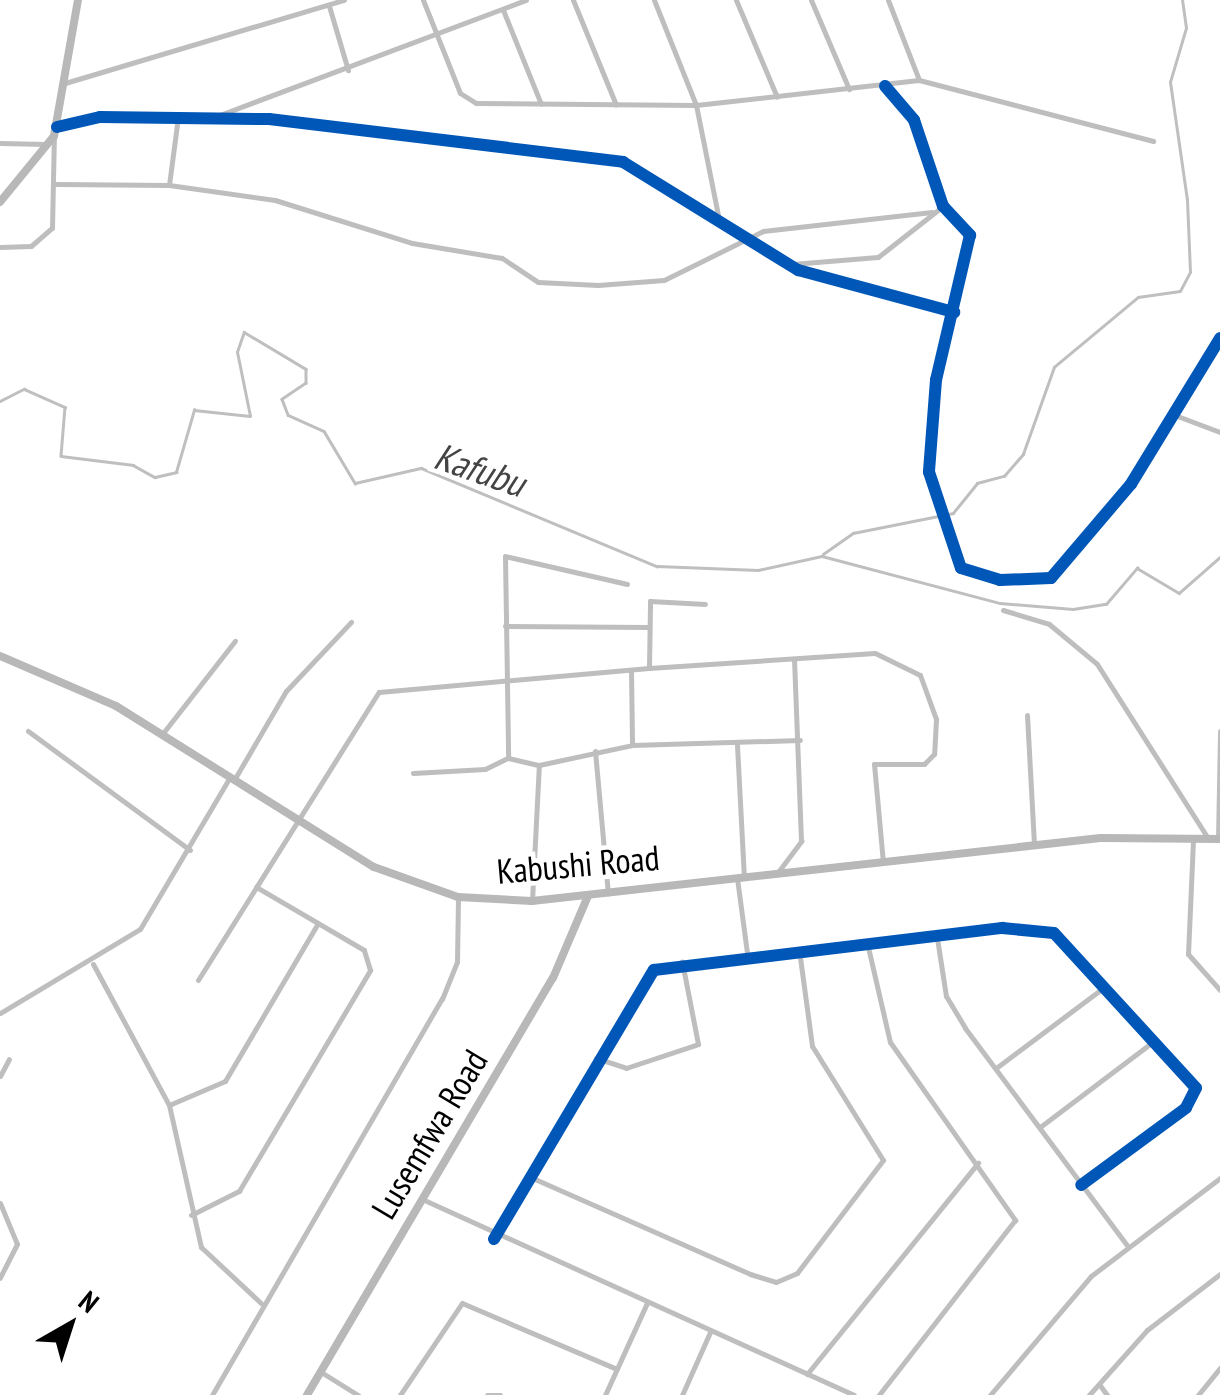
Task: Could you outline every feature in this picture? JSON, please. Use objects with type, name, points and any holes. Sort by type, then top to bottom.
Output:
[{"type":"main road","points":[[0,202],[53,136],[78,0]]},
{"type":"main road","name":"Kabushi Road","points":[[0,656],[161,736],[405,882],[458,896],[532,900],[588,896],[1034,846],[1216,838]]},
{"type":"main road","name":"Lusemfwa Road","points":[[307,1395],[552,978],[588,896]]},
{"type":"street","points":[[65,82],[344,0]]},
{"type":"street","points":[[423,0],[466,100],[696,105],[919,80],[1153,141]]},
{"type":"street","points":[[217,116],[438,38],[526,0]]},
{"type":"street","points":[[573,0],[616,105]]},
{"type":"street","points":[[654,0],[696,105],[719,220]]},
{"type":"street","points":[[736,0],[776,97]]},
{"type":"street","points":[[810,0],[849,90]]},
{"type":"street","points":[[888,0],[919,80]]},
{"type":"street","points":[[328,6],[348,71]]},
{"type":"street","points":[[504,10],[541,104]]},
{"type":"street","points":[[885,86],[914,120],[943,206],[970,235],[930,436],[941,516],[961,568],[1047,580],[1131,484],[1220,338]]},
{"type":"street","points":[[169,185],[178,115]]},
{"type":"street","points":[[0,143],[178,115],[217,116],[622,162],[789,265],[954,312]]},
{"type":"street","points":[[0,247],[45,238],[56,184],[53,136]]},
{"type":"street","points":[[56,184],[169,185],[274,200],[412,243],[502,258],[538,282],[664,280],[744,238],[848,216],[932,212]]},
{"type":"street","points":[[789,265],[878,256],[943,206]]},
{"type":"street","points":[[1171,414],[1220,432]]},
{"type":"street","points":[[508,758],[503,679],[507,554],[628,584]]},
{"type":"street","points":[[649,668],[650,601],[705,604]]},
{"type":"street","points":[[1003,610],[1049,624],[1084,650],[1159,749],[1216,838]]},
{"type":"street","points":[[0,1012],[93,964],[140,929],[286,691],[350,622]]},
{"type":"street","points":[[505,626],[648,626]]},
{"type":"street","points":[[161,736],[235,641]]},
{"type":"street","points":[[198,980],[379,692],[503,679],[875,653],[926,684],[938,734],[930,760],[874,764],[883,862]]},
{"type":"street","points":[[778,873],[800,849],[800,740],[794,660]]},
{"type":"street","points":[[631,670],[632,745]]},
{"type":"street","points":[[1027,715],[1034,846]]},
{"type":"street","points":[[28,730],[190,850]]},
{"type":"street","points":[[1216,838],[1220,731]]},
{"type":"street","points":[[413,773],[485,770],[508,758],[539,764],[632,745],[800,740]]},
{"type":"street","points":[[737,744],[740,877],[747,954]]},
{"type":"street","points":[[595,751],[608,893]]},
{"type":"street","points":[[532,900],[539,764]]},
{"type":"street","points":[[1194,837],[1188,954],[1220,990]]},
{"type":"street","points":[[190,1215],[239,1191],[370,970],[364,950],[256,888]]},
{"type":"street","points":[[212,1395],[442,998],[458,962],[458,896]]},
{"type":"street","points":[[169,1106],[225,1080],[318,924]]},
{"type":"street","points":[[494,1239],[642,981],[682,962],[747,954],[868,947],[1045,928],[1193,1082],[1192,1102],[1081,1185]]},
{"type":"street","points":[[937,938],[946,996],[1126,1246]]},
{"type":"street","points":[[868,947],[879,1022],[1010,1206],[1013,1232],[879,1395]]},
{"type":"street","points":[[528,1176],[750,1274],[776,1282],[797,1273],[883,1160],[812,1046],[799,950]]},
{"type":"street","points":[[596,1058],[626,1068],[698,1044],[682,962]]},
{"type":"street","points":[[93,964],[169,1106],[190,1215],[202,1247],[262,1304]]},
{"type":"street","points":[[996,1068],[1103,988]]},
{"type":"street","points":[[1040,1126],[1155,1040]]},
{"type":"street","points":[[0,1076],[8,1059]]},
{"type":"street","points":[[807,1374],[978,1163]]},
{"type":"street","points":[[990,1395],[1126,1246],[1220,1178]]},
{"type":"street","points":[[422,1200],[494,1239],[854,1395]]},
{"type":"street","points":[[0,1203],[17,1244],[0,1278]]},
{"type":"street","points":[[1089,1395],[1147,1330],[1220,1274]]},
{"type":"street","points":[[605,1395],[647,1303]]},
{"type":"street","points":[[400,1395],[462,1304],[617,1369]]},
{"type":"street","points":[[682,1395],[710,1332]]},
{"type":"street","points":[[1198,1395],[1220,1368]]},
{"type":"street","points":[[321,1372],[358,1395]]},
{"type":"street","points":[[1099,1384],[1107,1395]]},
{"type":"street","points":[[487,1395],[500,1395]]},
{"type":"waterway","points":[[823,554],[853,533],[953,513],[977,483],[1004,476],[1023,454],[1054,367],[1138,297],[1180,291],[1190,272],[1187,200],[1170,82],[1186,28],[1182,0]]},
{"type":"waterway","name":"Kafubu","points":[[0,401],[24,389],[65,407],[61,456],[133,465],[155,477],[176,472],[194,410],[250,416],[237,352],[244,332],[306,369],[306,383],[282,399],[288,415],[324,431],[355,483],[421,468],[657,566],[758,570],[822,556],[1000,603],[1073,609],[1106,604],[1137,568],[1179,593],[1220,557]]},
{"type":"cycle path","points":[[885,86],[914,120],[943,206],[970,235],[936,380],[929,472],[961,568],[1000,580],[1051,578],[1131,484],[1220,338]]},
{"type":"cycle path","points":[[57,127],[100,117],[269,119],[623,162],[798,270],[954,312]]},
{"type":"cycle path","points":[[494,1239],[654,970],[1002,928],[1054,933],[1196,1088],[1186,1108],[1081,1185]]}]
